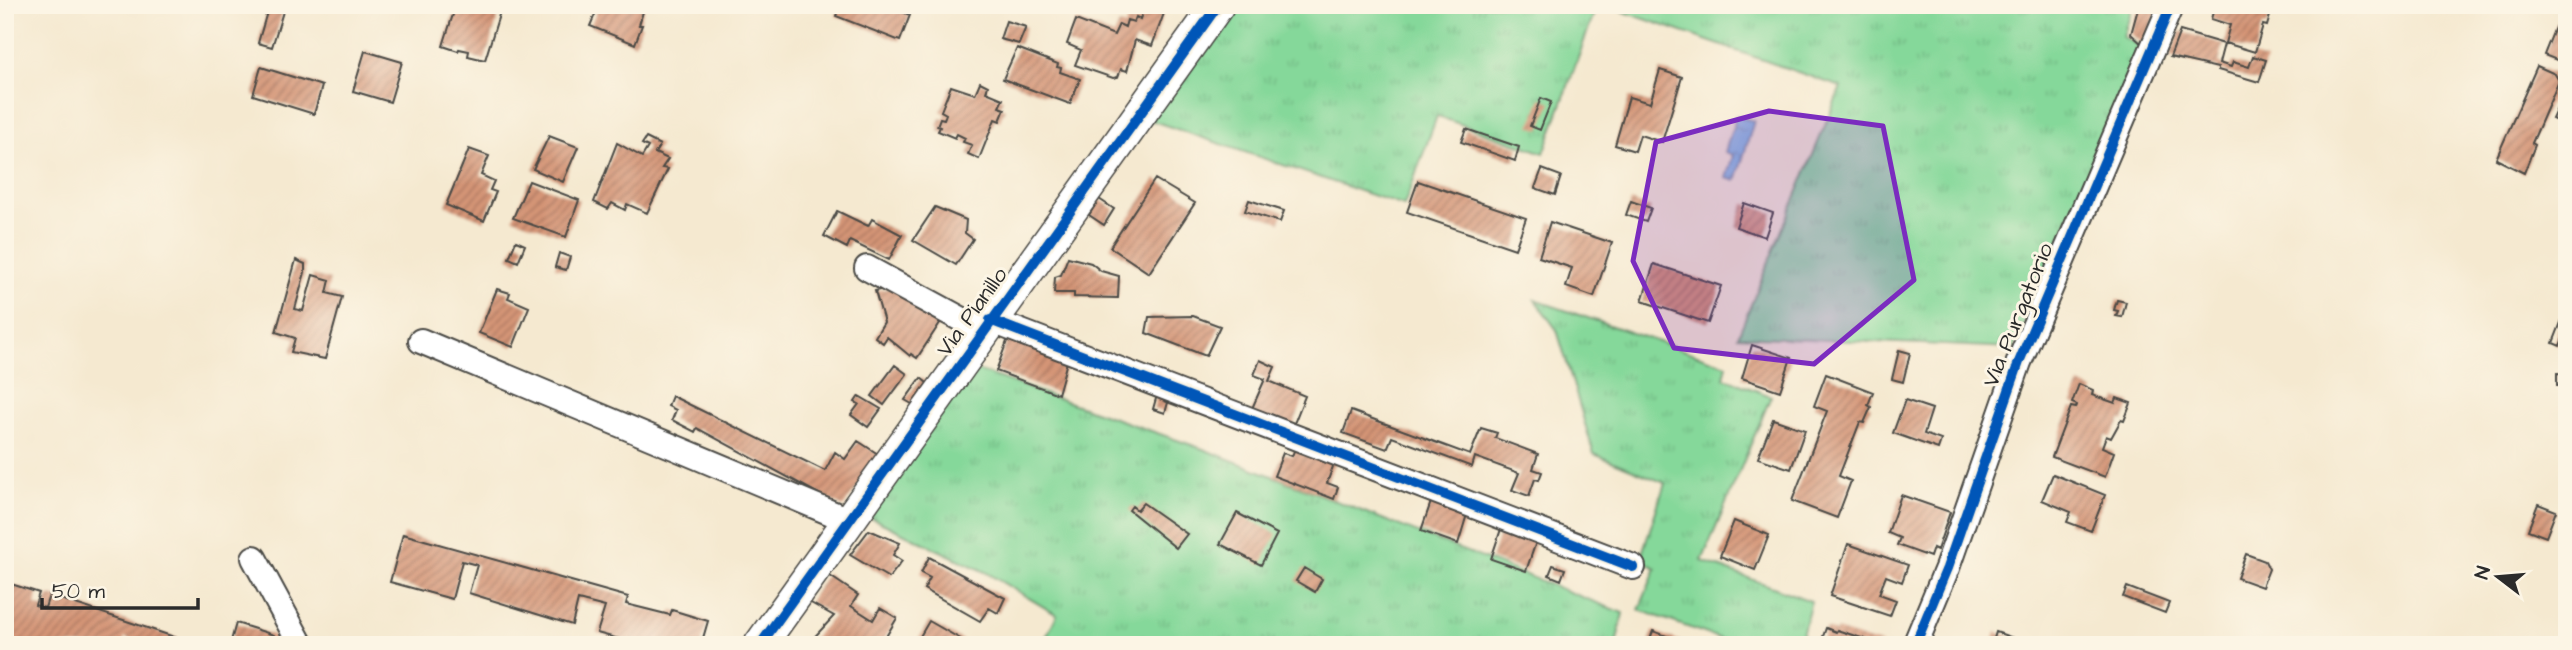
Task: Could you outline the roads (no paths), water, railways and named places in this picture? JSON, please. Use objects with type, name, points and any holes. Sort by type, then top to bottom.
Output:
[{"type":"street","name":"Via Pianillo","points":[[760,645],[1218,5]]},
{"type":"street","name":"Via Purgatorio","points":[[1915,645],[1947,568],[2019,362],[2171,5]]},
{"type":"street","points":[[867,268],[987,326],[1633,567]]},
{"type":"street","points":[[421,341],[848,520]]},
{"type":"street","points":[[254,558],[301,645]]},
{"type":"water","points":[[1736,116],[1754,121],[1736,181],[1726,178],[1733,155],[1725,152]]}]
